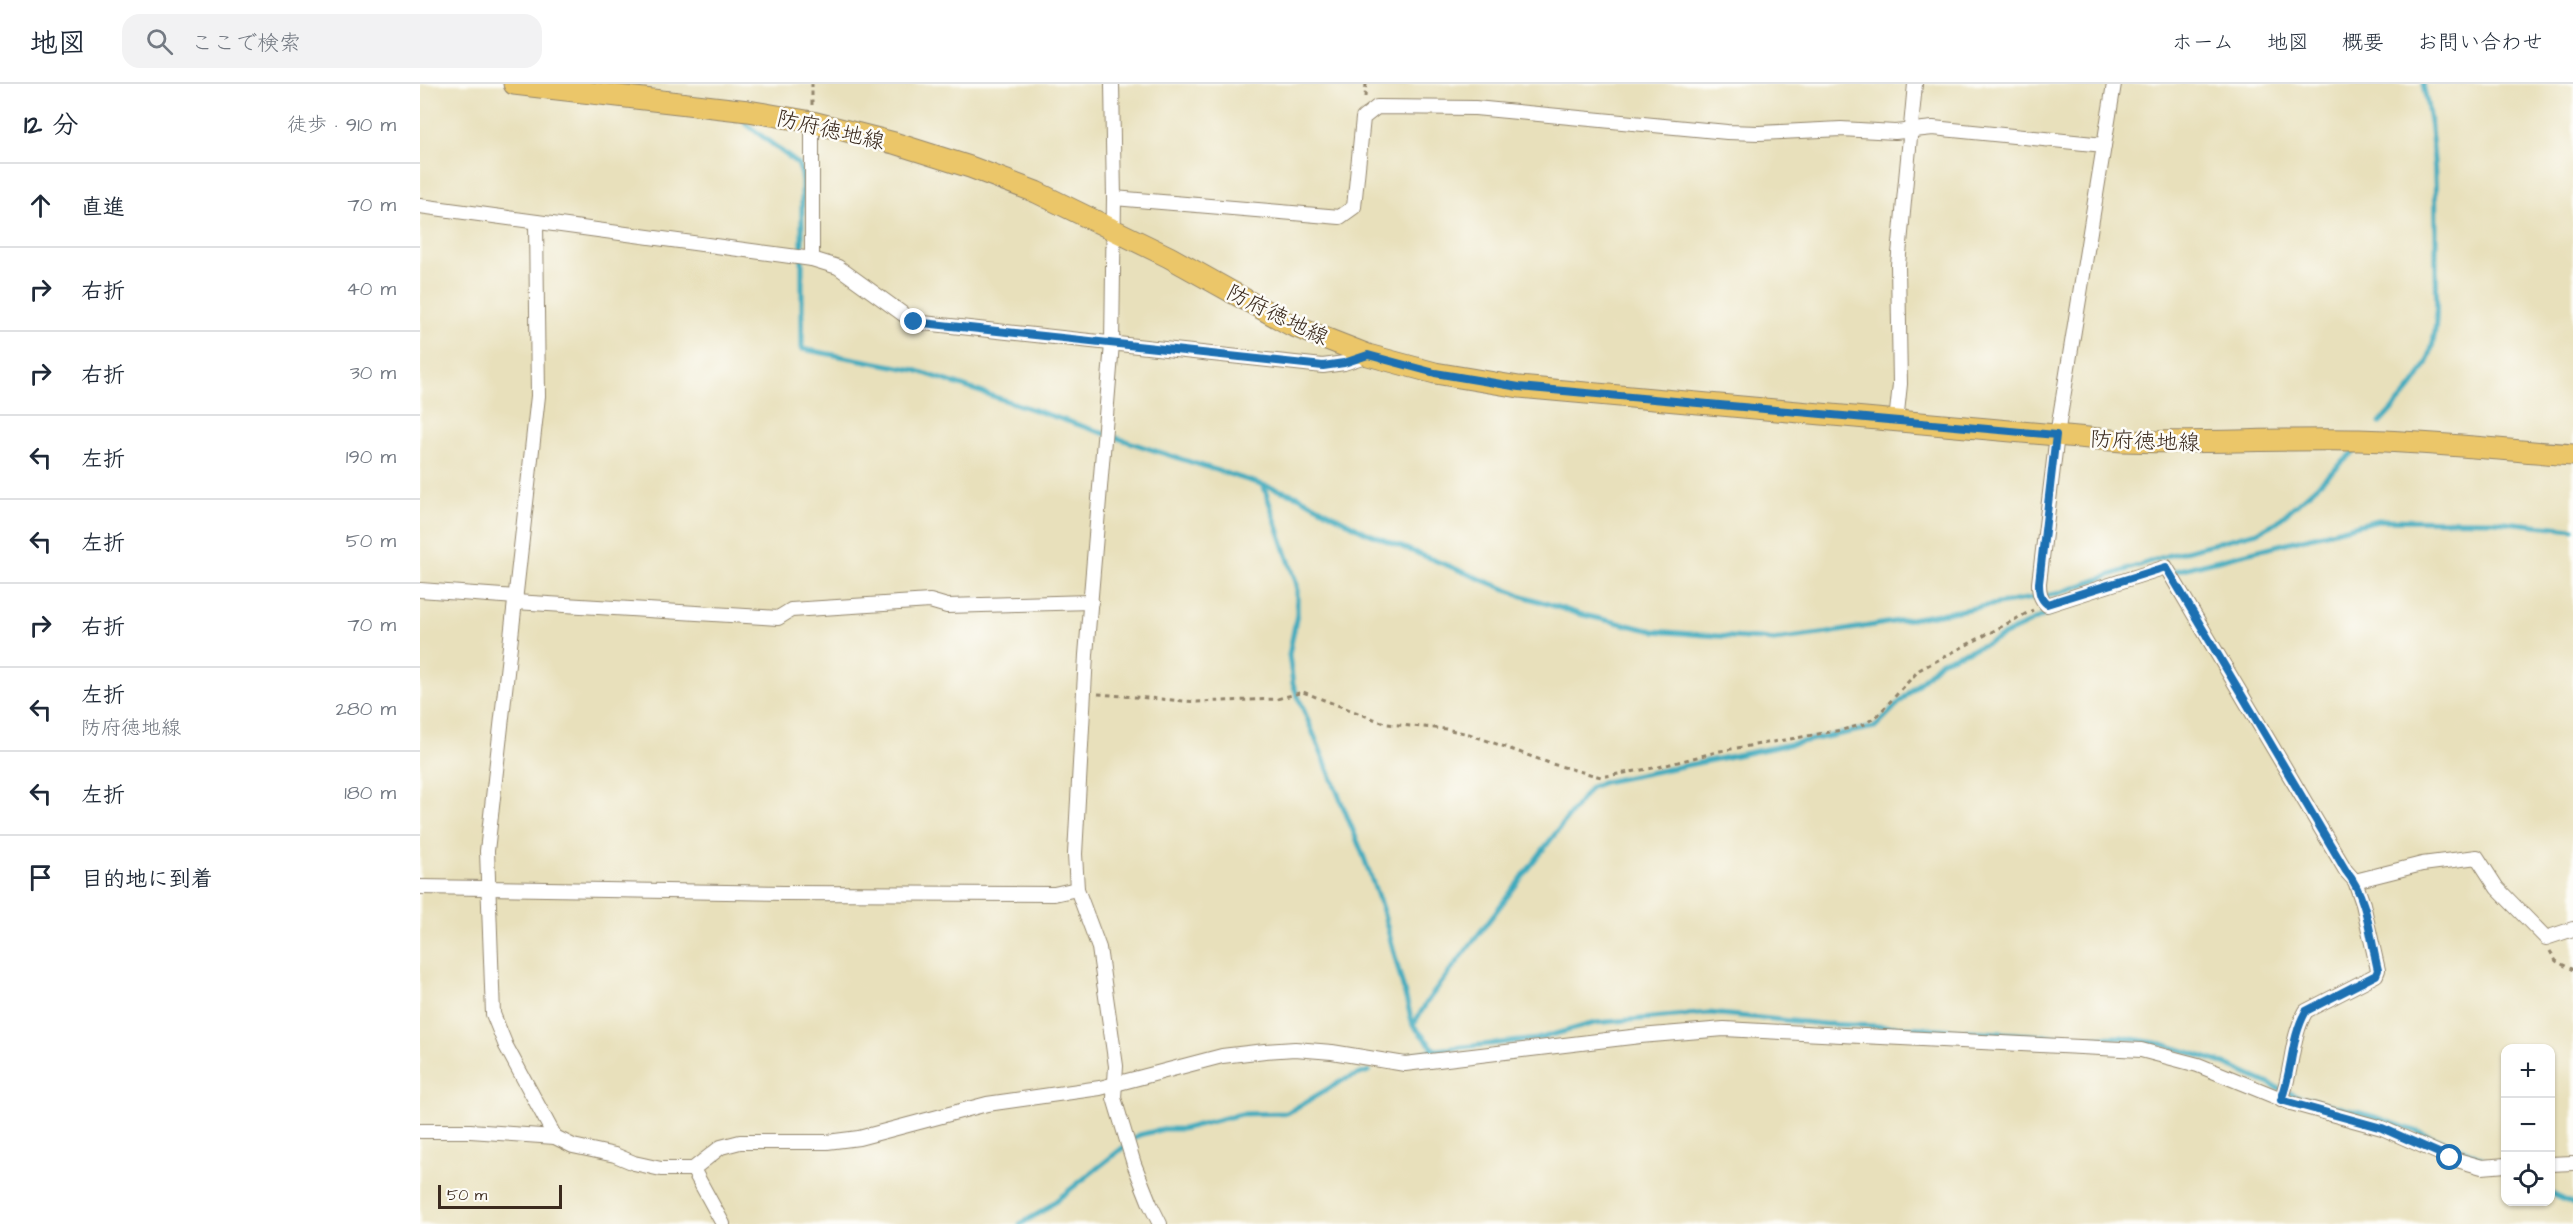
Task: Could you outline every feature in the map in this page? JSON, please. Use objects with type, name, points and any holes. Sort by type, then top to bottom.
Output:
[{"type":"main road","name":"防府徳地線","points":[[514,84],[690,102],[812,122],[894,142],[1036,192],[1170,257],[1291,325],[1368,355],[1435,373],[1519,387],[2122,441],[2186,443],[2282,440],[2388,441],[2573,455]]},
{"type":"street","points":[[1112,84],[1114,198],[1112,344],[1084,693],[1075,854],[1077,889],[1099,948],[1116,1066],[1114,1098],[1134,1164],[1160,1224]]},
{"type":"street","points":[[1896,422],[1900,384],[1898,265],[1915,84]]},
{"type":"street","points":[[2114,84],[2056,435],[2039,594],[2047,604],[2166,567],[2346,871],[2355,881],[2378,970],[2376,975],[2306,1011],[2300,1020],[2284,1093]]},
{"type":"street","points":[[1114,198],[1340,217],[1354,207],[1364,117],[1377,107],[1475,108],[1759,133],[1841,129],[1895,132],[1933,128],[2104,145]]},
{"type":"street","points":[[812,122],[812,259]]},
{"type":"street","points":[[420,206],[812,259],[838,267],[914,322],[1323,366],[1344,363],[1368,355]]},
{"type":"street","points":[[536,222],[538,396],[487,851],[493,1014],[506,1046],[555,1137]]},
{"type":"street","points":[[420,590],[778,618],[791,610],[930,601],[948,606],[1091,602]]},
{"type":"street","points":[[2355,881],[2422,864],[2477,857],[2497,888],[2546,938],[2573,929]]},
{"type":"street","points":[[420,886],[1031,894],[1054,894],[1077,889]]},
{"type":"street","points":[[420,1131],[470,1131],[555,1137],[573,1146],[615,1155],[661,1170],[693,1169],[721,1148],[740,1142],[827,1142],[859,1138],[987,1104],[1116,1084],[1222,1056],[1295,1049],[1332,1052],[1406,1064],[1640,1036],[1724,1029],[2141,1050],[2198,1065],[2284,1093],[2382,1128],[2450,1158],[2482,1167],[2501,1165]]},
{"type":"street","points":[[2555,1164],[2573,1163]]},
{"type":"street","points":[[693,1169],[723,1224]]},
{"type":"path","points":[[1084,693],[1197,702],[1277,699],[1303,692],[1387,724],[1446,729],[1469,734],[1552,764],[1601,777],[1865,724],[1878,715],[1920,670],[1947,654],[2019,619],[2040,606],[2043,601]]},
{"type":"path","points":[[2546,938],[2556,961],[2573,970]]},
{"type":"waterway","points":[[2380,423],[2423,371],[2431,350],[2436,326],[2435,173],[2431,128],[2423,84]]},
{"type":"waterway","points":[[745,123],[798,164],[802,175],[802,349],[915,370],[1298,496],[1365,532],[1520,595],[1579,614],[1654,631],[1774,640],[2056,594],[2166,556],[2257,532],[2277,522],[2356,450]]},
{"type":"waterway","points":[[1264,487],[1297,585],[1297,614],[1289,655],[1293,684],[1363,855],[1383,911],[1413,1025],[1435,1050]]},
{"type":"waterway","points":[[2171,572],[2378,520],[2495,521],[2573,529]]},
{"type":"waterway","points":[[1413,1025],[1429,999],[1591,787],[1604,782],[1875,727],[1941,661],[1986,644],[2059,608]]},
{"type":"waterway","points":[[1400,1058],[1435,1050],[1537,1039],[1595,1023],[1709,1013],[1824,1024],[2075,1038],[2121,1037],[2162,1044],[2220,1062],[2294,1095],[2375,1117],[2451,1143],[2491,1163]]},
{"type":"waterway","points":[[1020,1224],[1043,1211],[1139,1135],[1164,1129],[1182,1129],[1241,1114],[1287,1113],[1343,1080],[1369,1071]]},
{"type":"waterway","points":[[2555,1195],[2573,1204]]},
{"type":"route","points":[[914,322],[1323,366],[1344,363],[1368,355],[1435,373],[1519,387],[2056,435],[2039,583],[2039,594],[2043,601],[2047,604],[2166,567],[2346,871],[2355,881],[2363,904],[2378,970],[2376,975],[2319,1002],[2306,1011],[2300,1020],[2287,1085],[2281,1100],[2382,1128],[2450,1158]]}]
